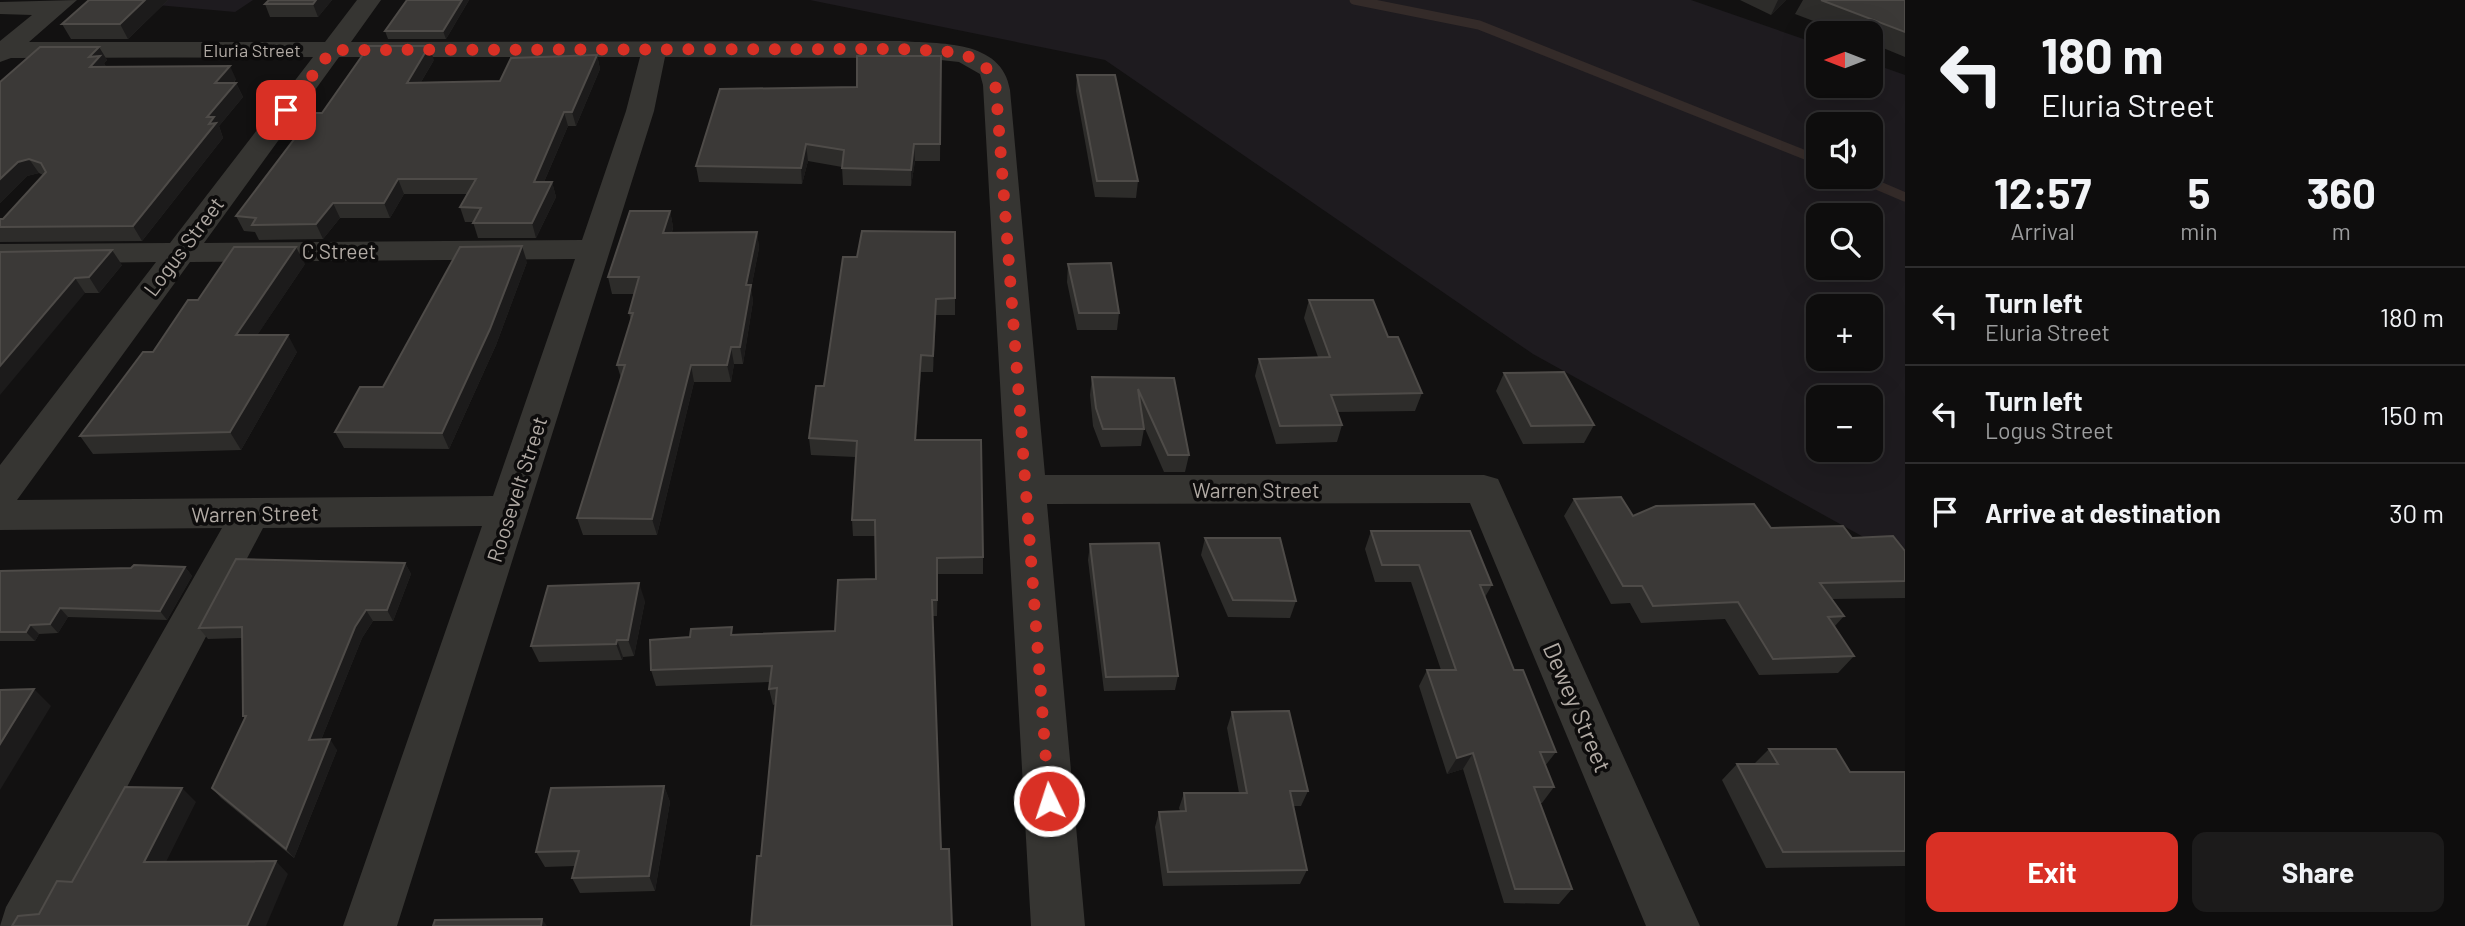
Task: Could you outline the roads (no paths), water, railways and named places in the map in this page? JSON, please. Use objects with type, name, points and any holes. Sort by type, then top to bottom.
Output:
[{"type":"street","name":"Logus Street","points":[[0,494],[369,0]]},
{"type":"street","points":[[3,8],[60,4]]},
{"type":"street","points":[[2,51],[60,4]]},
{"type":"street","name":"Eluria Street","points":[[2,51],[900,49],[965,56],[987,65],[992,71],[996,90],[1008,273],[1028,490]]},
{"type":"street","name":"Roosevelt Street","points":[[370,926],[640,111],[654,50]]},
{"type":"street","name":"C Street","points":[[0,254],[594,249]]},
{"type":"street","name":"Warren Street","points":[[1028,490],[1484,489]]},
{"type":"street","name":"Dewey Street","points":[[1484,489],[1673,926]]},
{"type":"street","points":[[1028,490],[1058,926]]},
{"type":"street","name":"Warren Street","points":[[0,515],[509,510]]},
{"type":"street","points":[[25,926],[251,513]]},
{"type":"waterway","points":[[1354,0],[1479,25],[1806,155]]},
{"type":"waterway","points":[[1883,188],[1905,197]]}]
